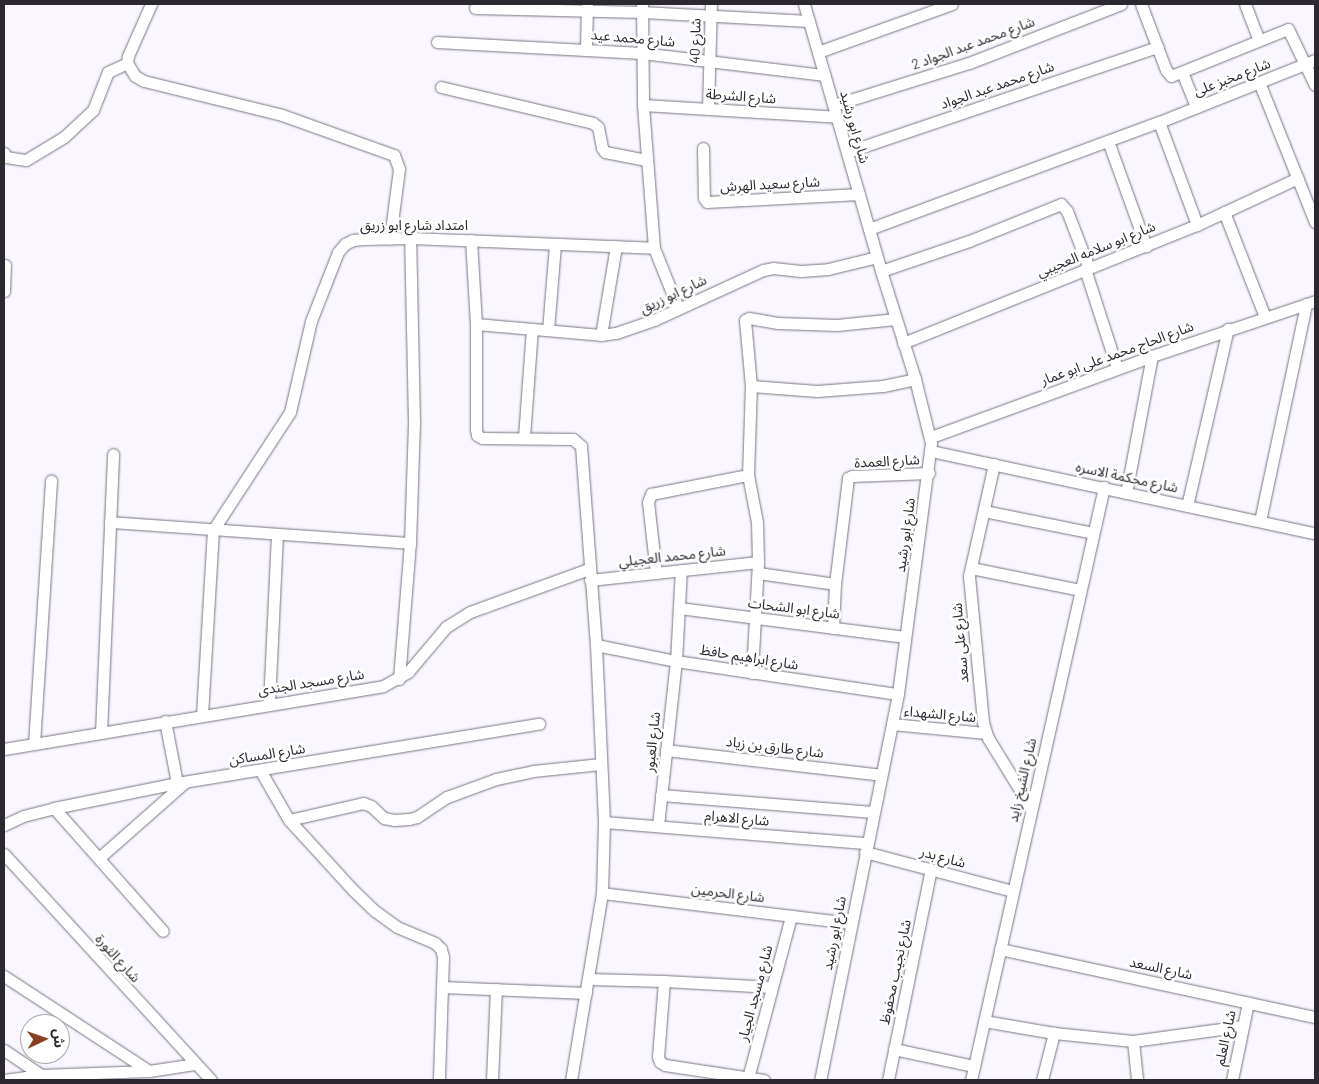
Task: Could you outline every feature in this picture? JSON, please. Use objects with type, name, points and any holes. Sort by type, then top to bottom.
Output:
[{"type":"street","points":[[151,4],[128,56],[127,64],[135,76],[144,81],[282,116],[394,155],[398,169],[390,238]]},
{"type":"street","name":"شارع ابو رشيد","points":[[804,4],[931,437],[929,473],[898,694],[820,1080]]},
{"type":"street","points":[[818,52],[952,4]]},
{"type":"street","name":"شارع محمد عبد الجواد 2","points":[[834,105],[969,63],[1121,4]]},
{"type":"street","points":[[1141,4],[1168,74],[1174,75],[1289,29],[1310,62],[1315,85]]},
{"type":"street","points":[[1245,4],[1259,40]]},
{"type":"street","points":[[475,8],[512,6],[711,10],[809,21]]},
{"type":"street","points":[[586,49],[587,7]]},
{"type":"street","points":[[642,8],[643,104],[654,248],[678,308]]},
{"type":"street","name":"شارع 40","points":[[708,109],[711,10]]},
{"type":"street","name":"شارع محمد عيد","points":[[437,42],[642,53],[825,75]]},
{"type":"street","name":"شارع محمد عبد الجواد","points":[[847,152],[1158,47]]},
{"type":"street","name":"شارع مخبز على","points":[[869,229],[1159,122],[1310,62]]},
{"type":"street","points":[[4,153],[6,157],[26,160],[64,137],[93,110],[108,72],[127,64]]},
{"type":"street","points":[[1182,72],[1196,107]]},
{"type":"street","points":[[1259,82],[1315,222]]},
{"type":"street","points":[[441,87],[593,124],[598,127],[602,148],[605,152],[646,160]]},
{"type":"street","name":"شارع الشرطة","points":[[643,104],[837,117]]},
{"type":"street","points":[[1159,122],[1197,225]]},
{"type":"street","points":[[1108,140],[1146,246]]},
{"type":"street","name":"شارع سعيد الهرش","points":[[703,148],[704,198],[707,202],[859,194]]},
{"type":"street","name":"شارع ابو سلامه العجيبي","points":[[904,343],[1197,225],[1298,178]]},
{"type":"street","points":[[881,271],[969,241],[1061,204],[1067,211],[1087,269],[1117,368]]},
{"type":"street","points":[[1224,212],[1265,317]]},
{"type":"street","points":[[399,679],[410,543],[414,424],[410,238]]},
{"type":"street","name":"امتداد شارع ابو زريق","points":[[213,530],[290,412],[311,321],[338,252],[345,244],[353,240],[410,238],[654,248]]},
{"type":"street","points":[[471,240],[476,324],[477,436],[482,438],[573,439],[581,446],[596,645],[604,822],[602,892],[571,1080]]},
{"type":"street","points":[[548,330],[555,244]]},
{"type":"street","points":[[601,335],[616,246]]},
{"type":"street","name":"شارع ابو زريق","points":[[476,324],[601,335],[634,328],[768,268],[818,270],[839,267],[877,257]]},
{"type":"street","points":[[4,291],[5,265]]},
{"type":"street","points":[[1260,521],[1311,303]]},
{"type":"street","name":"شارع الحاج محمد على ابو عمار","points":[[931,437],[1117,368],[1228,329],[1311,303]]},
{"type":"street","points":[[752,673],[758,567],[757,522],[748,475],[752,386],[745,322],[749,318],[798,324],[837,326],[896,319]]},
{"type":"street","points":[[524,437],[532,329]]},
{"type":"street","points":[[1187,506],[1228,329]]},
{"type":"street","points":[[1126,493],[1152,356]]},
{"type":"street","points":[[752,386],[784,390],[834,391],[883,386],[915,380]]},
{"type":"street","name":"شارع محكمة الاسره","points":[[931,451],[1315,533]]},
{"type":"street","points":[[101,732],[113,454]]},
{"type":"street","name":"شارع على سعد","points":[[994,464],[971,568],[970,585],[986,733],[1031,808]]},
{"type":"street","name":"شارع العمدة","points":[[836,584],[847,480],[852,476],[929,473]]},
{"type":"street","points":[[656,573],[648,502],[652,494],[748,475]]},
{"type":"street","points":[[34,744],[51,481]]},
{"type":"street","name":"شارع الشيخ زايد","points":[[970,1080],[1104,487]]},
{"type":"street","points":[[984,511],[1093,533]]},
{"type":"street","points":[[110,522],[410,543]]},
{"type":"street","points":[[202,715],[213,530]]},
{"type":"street","points":[[269,704],[276,535]]},
{"type":"street","name":"شارع محمد العجيلي","points":[[590,574],[656,573],[681,570],[758,567],[836,584]]},
{"type":"street","points":[[971,568],[1080,590]]},
{"type":"street","name":"شارع العبور","points":[[658,826],[676,661],[681,570]]},
{"type":"street","name":"شارع مسجد الجندى","points":[[4,749],[383,686],[399,679],[416,666],[446,627],[460,617],[482,606],[590,574]]},
{"type":"street","points":[[833,628],[836,584]]},
{"type":"street","name":"شارع ابو الشحات","points":[[679,608],[905,637]]},
{"type":"street","name":"شارع ابراهيم حافظ","points":[[596,645],[676,661],[898,694]]},
{"type":"street","points":[[100,858],[181,782],[165,721]]},
{"type":"street","name":"شارع المساكن","points":[[4,825],[23,816],[54,808],[181,782],[539,724]]},
{"type":"street","name":"شارع الشهداء","points":[[892,724],[986,733]]},
{"type":"street","name":"شارع طارق بن زياد","points":[[666,750],[881,775]]},
{"type":"street","points":[[289,820],[362,803],[371,806],[384,818],[394,820],[409,819],[447,797],[496,779],[533,771],[601,764]]},
{"type":"street","points":[[260,770],[289,820],[353,890],[375,911],[397,927],[435,943],[441,949],[443,957],[439,1080]]},
{"type":"street","points":[[661,795],[873,812]]},
{"type":"street","points":[[54,808],[163,931]]},
{"type":"street","name":"شارع الاهرام","points":[[604,822],[866,848]]},
{"type":"street","name":"شارع بدر","points":[[866,848],[931,869],[1013,891]]},
{"type":"street","name":"شارع الثورة","points":[[5,858],[211,1080]]},
{"type":"street","name":"شارع نجيب محفوظ","points":[[888,1080],[931,869]]},
{"type":"street","name":"شارع الحرمين","points":[[602,892],[851,924]]},
{"type":"street","name":"شارع مسجد الجيار","points":[[748,1078],[791,916]]},
{"type":"street","name":"شارع السعد","points":[[1000,949],[1315,1017]]},
{"type":"street","points":[[4,976],[149,1070]]},
{"type":"street","points":[[588,979],[772,987]]},
{"type":"street","points":[[664,981],[658,1057],[660,1062],[665,1065],[764,1080]]},
{"type":"street","points":[[442,987],[586,993]]},
{"type":"street","points":[[492,1080],[496,989]]},
{"type":"street","name":"شارع العلم","points":[[1232,1080],[1248,1002]]},
{"type":"street","points":[[984,1021],[1054,1033],[1133,1042],[1243,1026]]},
{"type":"street","points":[[1042,1080],[1054,1033]]},
{"type":"street","points":[[1133,1042],[1136,1080]]},
{"type":"street","points":[[894,1049],[974,1066]]},
{"type":"street","points":[[4,1050],[41,1075]]},
{"type":"street","points":[[4,1080],[41,1075],[149,1070],[195,1064]]}]
